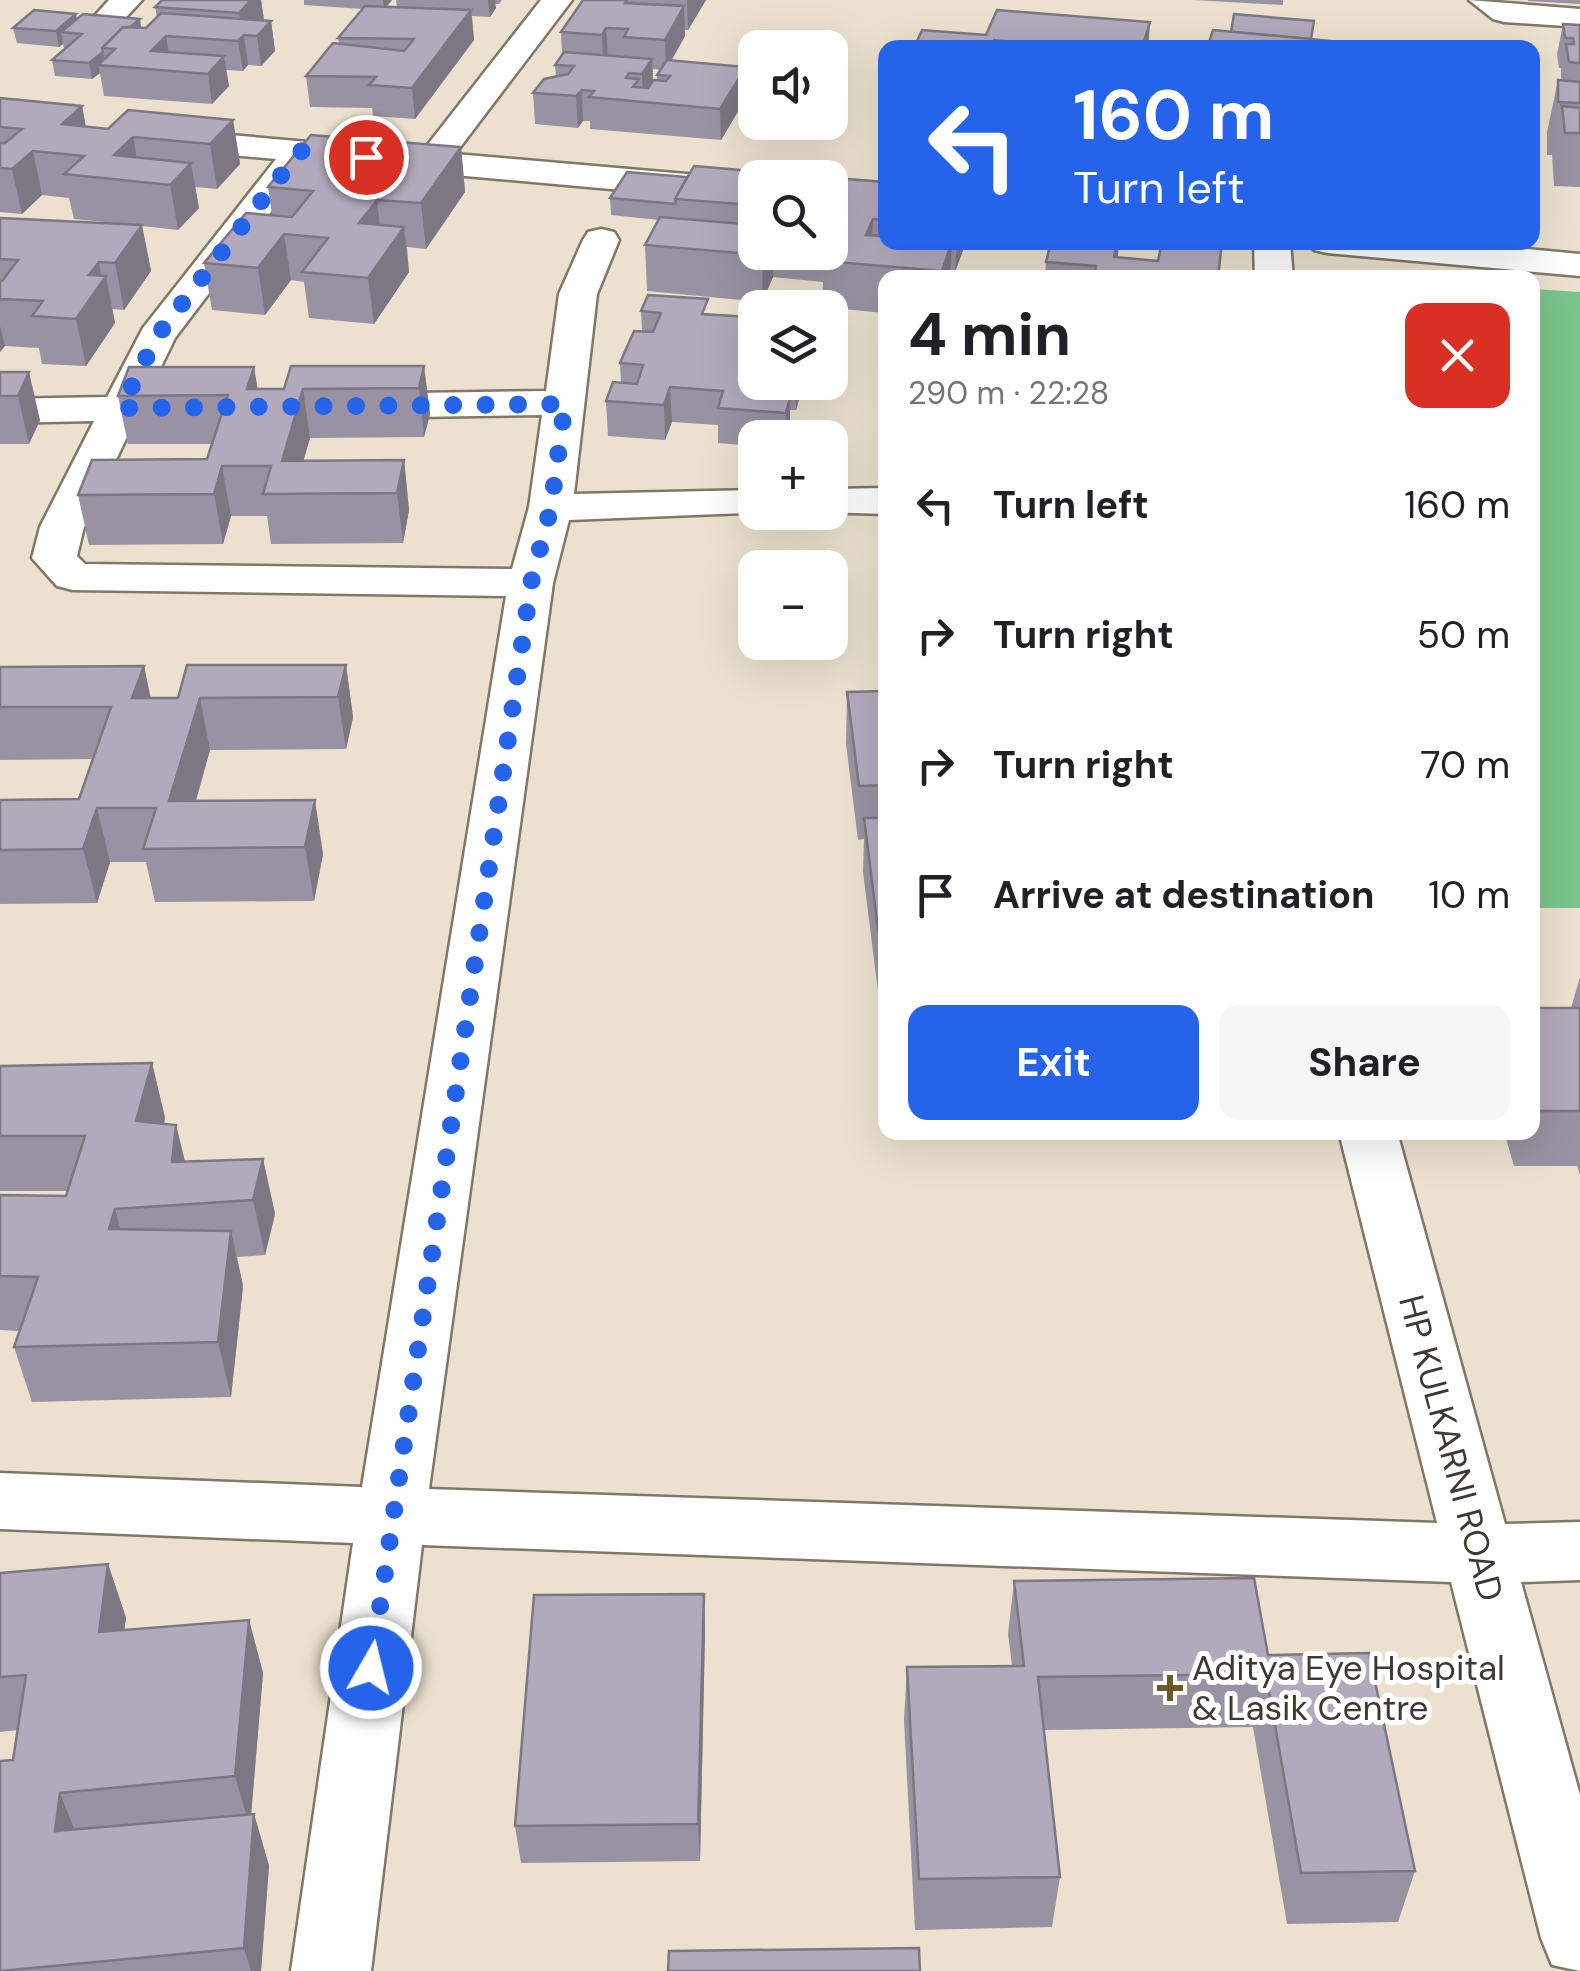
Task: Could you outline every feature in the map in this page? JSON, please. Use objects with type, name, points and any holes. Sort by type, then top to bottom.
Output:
[{"type":"street","points":[[431,162],[557,0]]},
{"type":"street","points":[[1502,40],[1494,6],[1580,18]]},
{"type":"street","points":[[131,136],[738,189]]},
{"type":"street","points":[[300,151],[157,336],[62,527],[54,558],[74,577],[531,583]]},
{"type":"street","points":[[330,1971],[392,1516],[531,583],[551,507],[578,294],[602,240]]},
{"type":"street","points":[[1506,250],[1580,265]]},
{"type":"street","points":[[314,406],[565,404]]},
{"type":"street","points":[[0,411],[198,407]]},
{"type":"street","points":[[848,502],[878,501]]},
{"type":"street","points":[[551,507],[738,503]]},
{"type":"street","name":"HP KULKARNI ROAD","points":[[1370,1140],[1580,1938]]},
{"type":"street","points":[[0,1501],[1479,1554],[1580,1552]]},
{"type":"green space","points":[[1540,289],[1580,292],[1580,908],[1540,908]]},
{"type":"building","points":[[162,0],[251,0],[239,13],[155,7]]},
{"type":"building","points":[[583,0],[684,6],[665,40],[624,37],[628,29],[606,28],[602,35],[561,32]]},
{"type":"building","points":[[365,6],[471,10],[412,88],[369,85],[376,77],[306,76],[333,43],[404,51],[414,39],[338,38]]},
{"type":"building","points":[[34,10],[76,14],[56,31],[13,28]]},
{"type":"building","points":[[997,10],[1150,22],[1144,40],[918,40],[922,30],[986,35]]},
{"type":"building","points":[[161,13],[271,21],[257,36],[244,35],[238,41],[166,36],[151,51],[224,56],[208,74],[98,65],[115,49],[102,48],[123,27],[146,28]]},
{"type":"building","points":[[83,14],[140,19],[123,27],[89,63],[52,60],[82,34],[61,32]]},
{"type":"building","points":[[1234,14],[1314,21],[1311,39],[1231,32]]},
{"type":"building","points":[[1563,24],[1580,25],[1580,63],[1569,62],[1566,44],[1574,44],[1573,38],[1565,38]]},
{"type":"building","points":[[1213,30],[1320,40],[1210,40]]},
{"type":"building","points":[[564,52],[652,59],[642,74],[629,73],[626,78],[639,79],[633,87],[648,88],[654,80],[666,81],[670,76],[657,75],[667,60],[738,66],[738,80],[720,109],[589,97],[594,91],[582,90],[576,96],[533,93],[544,79],[568,74],[574,66],[555,65]]},
{"type":"building","points":[[1558,80],[1580,82],[1580,103],[1558,102]]},
{"type":"building","points":[[0,98],[82,106],[62,124],[108,129],[128,110],[233,120],[210,144],[133,137],[114,155],[191,163],[170,185],[64,174],[84,156],[33,151],[12,169],[0,168],[0,143],[22,129],[0,127]]},
{"type":"building","points":[[1562,106],[1580,108],[1580,133],[1565,133]]},
{"type":"building","points":[[311,135],[461,147],[421,203],[377,200],[359,223],[404,227],[368,278],[302,272],[328,238],[284,234],[258,268],[204,263],[246,213],[292,217],[313,191],[268,187]],"holes":[[[365,156],[392,159],[371,186],[344,183]]]},
{"type":"building","points":[[694,166],[738,170],[738,204],[675,199]]},
{"type":"building","points":[[627,172],[687,177],[676,204],[610,198]]},
{"type":"building","points":[[848,179],[878,181],[878,219],[873,219],[866,235],[878,236],[878,250],[949,250],[942,270],[848,263]]},
{"type":"building","points":[[660,217],[738,224],[738,253],[645,245]]},
{"type":"building","points":[[0,218],[142,225],[115,263],[99,262],[89,275],[106,276],[76,319],[32,316],[43,301],[0,299],[0,281],[18,260],[0,259]]},
{"type":"building","points":[[1049,250],[1115,250],[1114,257],[1158,261],[1160,250],[1221,250],[1219,270],[1095,270],[1096,266],[1046,262]]},
{"type":"building","points":[[648,295],[708,299],[702,314],[738,316],[738,400],[789,400],[786,413],[718,408],[723,391],[670,387],[664,405],[606,401],[613,382],[637,384],[643,365],[620,363],[634,331],[653,332],[661,313],[641,311]]},
{"type":"building","points":[[291,366],[424,366],[419,388],[303,389],[282,461],[404,460],[397,493],[263,494],[271,466],[222,466],[214,494],[78,495],[92,460],[207,459],[228,395],[118,396],[129,367],[254,367],[247,389],[284,389]]},
{"type":"building","points":[[0,372],[29,372],[18,396],[0,396]]},
{"type":"building","points":[[187,665],[346,665],[338,697],[200,698],[169,801],[315,800],[305,847],[143,849],[156,808],[97,808],[83,849],[0,850],[0,800],[79,799],[111,707],[0,707],[0,667],[144,666],[132,698],[178,698]]},
{"type":"building","points":[[878,691],[878,785],[859,786],[847,692]]},
{"type":"building","points":[[864,818],[878,818],[878,929]]},
{"type":"building","points":[[1540,1008],[1580,1008],[1580,1111],[1540,1111]]},
{"type":"building","points":[[152,1063],[136,1121],[176,1125],[172,1162],[263,1159],[253,1200],[115,1209],[109,1229],[231,1231],[218,1342],[14,1347],[38,1277],[0,1276],[0,1195],[66,1196],[85,1136],[0,1136],[0,1066]]},
{"type":"building","points":[[108,1564],[99,1632],[249,1620],[235,1776],[60,1793],[55,1831],[254,1814],[244,1948],[0,1971],[0,1761],[13,1760],[26,1675],[0,1677],[0,1573]]},
{"type":"building","points":[[1254,1578],[1268,1655],[1369,1653],[1415,1871],[1301,1873],[1266,1674],[1038,1677],[1060,1877],[919,1879],[907,1667],[1024,1666],[1014,1581]]},
{"type":"building","points":[[704,1594],[698,1824],[515,1826],[534,1595]]},
{"type":"building","points":[[919,1948],[920,1971],[668,1971],[669,1951]]},
{"type":"place","name":"Aditya Eye Hospital & Lasik Centre","points":[[1170,1688]]},
{"type":"route","points":[[366,157],[300,151],[157,336],[121,408],[565,404],[551,507],[531,583],[371,1668]]}]
